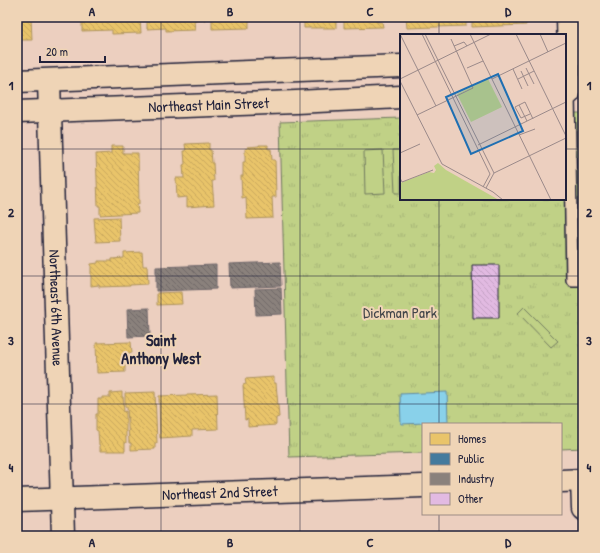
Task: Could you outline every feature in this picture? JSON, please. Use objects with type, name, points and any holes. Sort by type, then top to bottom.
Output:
[{"type":"street","points":[[568,17],[572,59],[572,93]]},
{"type":"street","name":"Northeast Main Street","points":[[17,81],[400,66]]},
{"type":"street","name":"Northeast 6th Avenue","points":[[48,80],[63,536]]},
{"type":"street","name":"Northeast Main Street","points":[[17,112],[400,97]]},
{"type":"street","points":[[562,481],[583,480],[583,508]]},
{"type":"street","name":"Northeast 2nd Street","points":[[17,500],[422,486]]},
{"type":"lane","points":[[572,93],[572,280],[583,280]]},
{"type":"green space","name":"Dickman Park","points":[[566,113],[583,113],[583,448],[562,449],[562,423],[422,423],[422,453],[289,457],[280,122],[400,118],[400,200],[566,200]]},
{"type":"green space","points":[[383,150],[385,193],[365,194],[364,151]]},
{"type":"green space","points":[[393,150],[400,150],[400,193],[395,193]]},
{"type":"green space","points":[[524,307],[558,341],[551,347],[518,313]]},
{"type":"water","points":[[447,392],[448,422],[401,424],[400,394]]},
{"type":"building: Homes","points":[[17,17],[31,17],[32,40],[17,40]]},
{"type":"building: Homes","points":[[82,17],[140,17],[141,33],[112,34],[112,30],[82,31]]},
{"type":"building: Homes","points":[[147,17],[205,17],[205,20],[194,21],[195,30],[166,31],[166,28],[147,29]]},
{"type":"building: Homes","points":[[212,17],[270,17],[270,20],[249,20],[249,28],[212,29]]},
{"type":"building: Homes","points":[[277,17],[336,17],[336,28],[304,28],[304,18]]},
{"type":"building: Homes","points":[[344,17],[377,17],[377,22],[382,22],[383,27],[344,28]]},
{"type":"building: Homes","points":[[406,17],[466,17],[466,26],[407,28]]},
{"type":"building: Homes","points":[[472,17],[526,17],[526,25],[472,27]]},
{"type":"building: Homes","points":[[209,143],[209,150],[211,150],[213,163],[214,181],[212,181],[214,205],[187,207],[187,197],[177,198],[176,178],[184,178],[183,165],[185,164],[185,144]]},
{"type":"building: Homes","points":[[268,145],[268,149],[271,149],[272,160],[275,160],[276,197],[272,197],[273,218],[247,219],[246,197],[242,198],[241,176],[243,176],[245,149],[248,148],[247,147]]},
{"type":"building: Homes","points":[[111,146],[123,146],[123,153],[138,153],[138,213],[100,215],[100,206],[98,206],[96,154],[111,153]]},
{"type":"building: Homes","points":[[119,217],[120,241],[96,242],[94,218]]},
{"type":"building: Homes","points":[[142,252],[143,266],[147,266],[148,284],[130,286],[91,286],[91,264],[98,263],[98,261],[112,261],[112,259],[124,258],[124,253]]},
{"type":"building: Homes","points":[[181,292],[182,304],[157,305],[157,293]]},
{"type":"building: Homes","points":[[131,342],[132,353],[125,353],[125,372],[97,373],[96,343]]},
{"type":"building: Homes","points":[[274,377],[274,383],[276,383],[279,417],[276,418],[276,425],[248,427],[248,419],[245,420],[243,385],[246,384],[245,379]]},
{"type":"building: Homes","points":[[122,392],[124,412],[126,411],[125,451],[100,451],[98,431],[96,430],[98,399],[102,399],[102,397],[110,397],[110,393]]},
{"type":"building: Homes","points":[[155,392],[157,443],[155,443],[155,449],[131,450],[131,443],[129,443],[127,407],[125,407],[125,393]]},
{"type":"building: Homes","points":[[217,394],[218,429],[192,430],[192,436],[160,438],[159,396]]},
{"type":"building: Public","points":[[529,531],[542,532],[543,536],[473,536],[473,535]]},
{"type":"building: Industry","points":[[280,262],[281,286],[230,288],[229,264]]},
{"type":"building: Industry","points":[[216,265],[216,289],[156,291],[156,267]]},
{"type":"building: Industry","points":[[281,288],[282,314],[256,315],[255,289]]},
{"type":"building: Industry","points":[[149,308],[150,336],[128,337],[127,309]]},
{"type":"building: Other","points":[[472,265],[499,265],[499,318],[473,318]]},
{"type":"district","name":"Saint Anthony West","points":[[161,349]]}]
